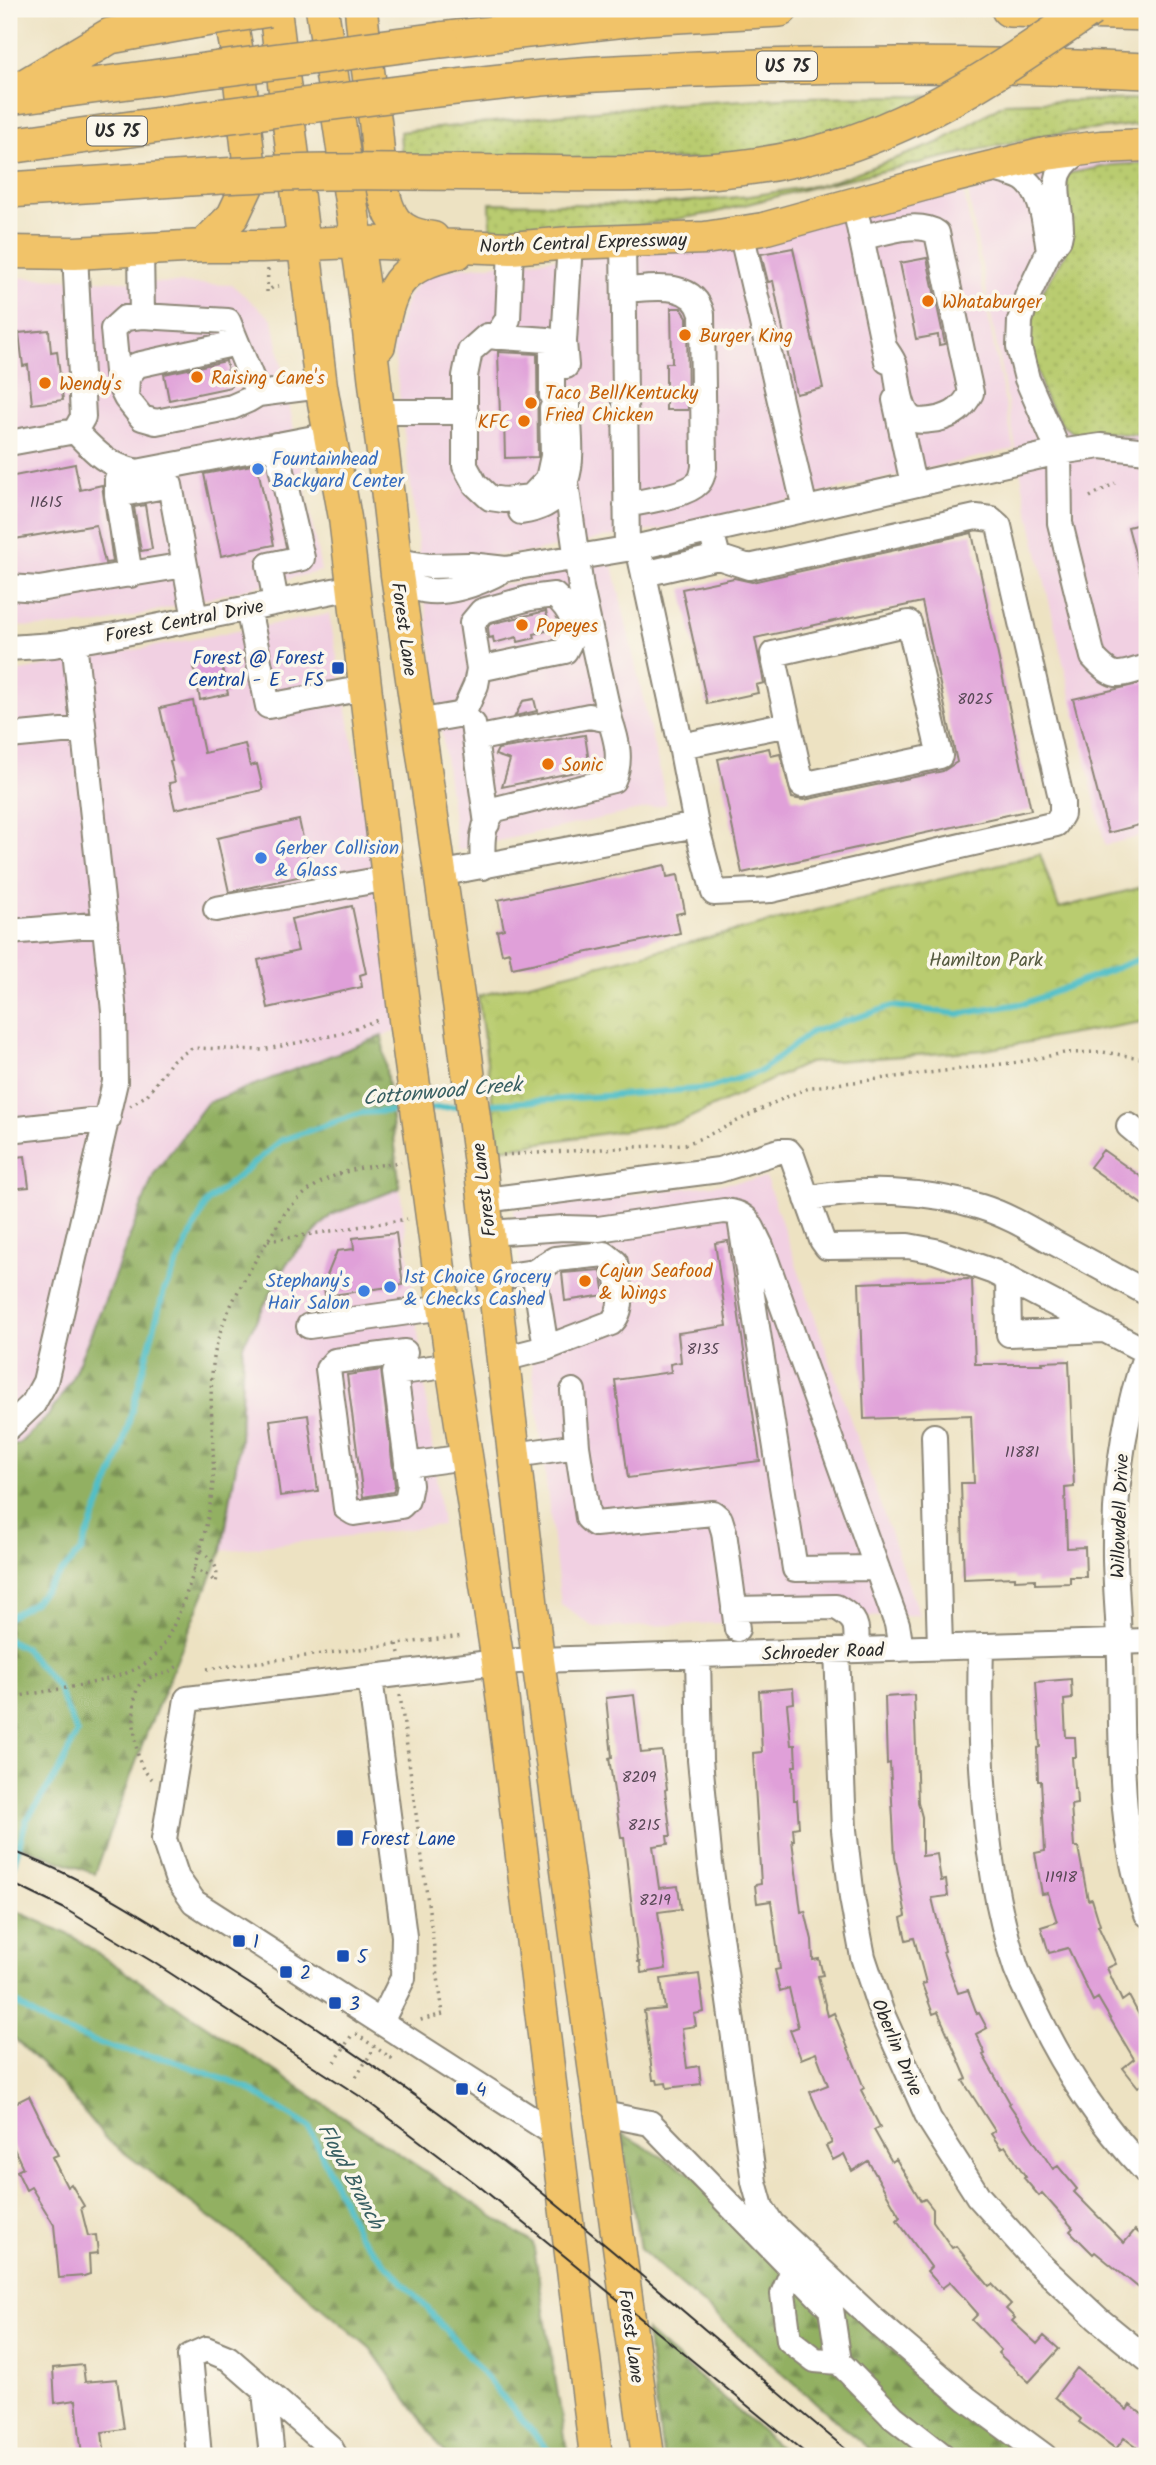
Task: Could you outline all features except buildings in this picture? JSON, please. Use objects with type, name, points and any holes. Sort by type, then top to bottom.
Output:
[{"type":"highway","points":[[9,97],[110,36],[213,15],[272,9]]},
{"type":"highway","points":[[9,97],[440,40],[630,18],[780,9]]},
{"type":"highway","points":[[1009,9],[1147,13]]},
{"type":"highway","points":[[9,190],[325,172],[649,175],[718,171],[767,164],[835,149],[923,114],[960,96],[1002,70],[1090,9]]},
{"type":"highway","name":"US 75","points":[[9,146],[428,90],[594,74],[823,65],[980,65],[1147,71]]},
{"type":"main road","points":[[272,9],[321,386],[345,518],[389,878],[396,1023],[427,1180],[452,1365],[498,1662],[596,2456]]},
{"type":"main road","name":"Forest Lane","points":[[322,9],[364,288],[396,568],[483,1186],[538,1660],[603,2114],[646,2442]]},
{"type":"main road","points":[[361,9],[382,182],[396,221],[407,231],[419,236],[501,247]]},
{"type":"main road","points":[[203,246],[233,216],[248,184],[249,161],[236,47],[213,15]]},
{"type":"main road","name":"North Central Expressway","points":[[9,252],[75,253],[356,242],[501,247],[705,238],[853,205],[1045,154],[1128,144],[1147,145]]},
{"type":"main road","points":[[377,404],[376,357],[385,314],[403,276],[419,264],[501,247]]},
{"type":"main road","points":[[315,340],[336,386],[347,428],[364,545],[377,562],[396,568]]},
{"type":"main road","points":[[353,586],[377,601],[387,630],[403,746],[414,780],[430,812]]},
{"type":"main road","points":[[389,878],[439,874]]},
{"type":"main road","points":[[452,1365],[503,1359]]},
{"type":"street","points":[[1085,149],[1068,158],[1058,170],[1061,229],[1059,239],[1049,251],[1027,297],[1020,321],[1020,347],[1027,379],[1059,452],[1060,523],[1093,657],[1111,674],[1147,667]]},
{"type":"street","points":[[990,167],[1024,179],[1036,193],[1049,251]]},
{"type":"street","points":[[853,205],[914,484]]},
{"type":"street","points":[[862,237],[919,226],[937,233],[971,393],[965,405],[953,415],[937,419],[919,421],[910,417],[904,407],[894,362],[884,347]]},
{"type":"street","points":[[741,232],[805,509]]},
{"type":"street","points":[[623,241],[626,505],[633,548],[644,574],[696,825],[714,893],[771,890],[1056,824],[1062,814],[1062,802],[999,526],[991,519],[976,517],[749,566],[718,557],[644,574]]},
{"type":"street","points":[[465,466],[475,484],[490,498],[504,500],[531,497],[548,479],[553,456],[552,403],[570,243]]},
{"type":"street","points":[[496,337],[508,319],[501,247]]},
{"type":"street","points":[[141,249],[142,316]]},
{"type":"street","points":[[9,443],[75,431],[83,417],[75,253]]},
{"type":"street","points":[[624,290],[672,289],[688,292],[695,298],[702,314],[704,467],[697,485],[685,491],[626,505]]},
{"type":"street","points":[[258,394],[228,321],[142,316],[125,318],[113,328],[118,382],[126,398],[142,418],[156,422],[232,407],[258,394],[321,386]]},
{"type":"street","points":[[559,335],[564,342],[571,459],[566,483],[556,499],[526,511],[510,514],[484,510],[467,493],[465,376],[470,351],[488,336],[548,340],[559,335]]},
{"type":"street","points":[[126,398],[127,377],[137,365],[237,344]]},
{"type":"street","points":[[377,404],[466,412]]},
{"type":"street","points":[[75,431],[100,457],[119,467],[137,472],[330,435]]},
{"type":"street","points":[[276,445],[302,558],[268,565],[276,602]]},
{"type":"street","points":[[396,568],[416,588],[436,591],[487,579],[506,569],[633,548],[1059,452],[1101,446],[1147,451]]},
{"type":"street","points":[[119,467],[117,495],[130,575]]},
{"type":"street","points":[[483,867],[482,836],[490,815],[496,809],[613,780],[618,768],[616,738],[581,588],[566,483]]},
{"type":"street","points":[[117,495],[170,485],[195,619]]},
{"type":"street","points":[[711,531],[718,557]]},
{"type":"street","points":[[9,587],[39,589],[185,565]]},
{"type":"street","name":"Forest Central Drive","points":[[10,646],[54,645],[353,586]]},
{"type":"street","points":[[463,714],[476,685],[479,669],[472,623],[482,611],[530,598],[554,595],[567,606],[573,625],[571,641],[565,651]]},
{"type":"street","points":[[248,608],[268,706],[365,688]]},
{"type":"street","points":[[909,623],[940,756],[802,785],[788,724],[774,654],[909,623]]},
{"type":"street","points":[[9,1427],[33,1404],[45,1382],[115,1082],[114,1011],[74,641]]},
{"type":"street","points":[[479,669],[594,645]]},
{"type":"street","points":[[417,722],[463,714],[472,720],[487,824]]},
{"type":"street","points":[[475,739],[589,716],[610,720]]},
{"type":"street","points":[[681,746],[788,724]]},
{"type":"street","points":[[9,736],[83,729]]},
{"type":"street","points":[[439,874],[696,825]]},
{"type":"street","points":[[216,909],[389,878]]},
{"type":"street","points":[[9,932],[105,923]]},
{"type":"street","points":[[9,1129],[109,1111]]},
{"type":"street","points":[[483,1186],[719,1170],[779,1151],[788,1151],[827,1247],[908,1246],[935,1251],[1008,1279],[1147,1352]]},
{"type":"street","points":[[807,1199],[867,1192],[916,1194],[946,1198],[983,1208],[1020,1224],[1147,1293]]},
{"type":"street","points":[[488,1233],[564,1228],[598,1229],[723,1211],[739,1212],[748,1219],[761,1246],[897,1623],[901,1649]]},
{"type":"street","points":[[739,1212],[795,1569],[877,1568]]},
{"type":"street","points":[[494,1278],[534,1272],[555,1259],[605,1254],[615,1262],[621,1307],[611,1324],[545,1348],[503,1359]]},
{"type":"street","points":[[534,1272],[545,1348]]},
{"type":"street","points":[[1008,1279],[1009,1334],[1104,1330]]},
{"type":"street","points":[[309,1326],[444,1307]]},
{"type":"street","points":[[399,1313],[407,1362]]},
{"type":"street","name":"Willowdell Drive","points":[[1147,1352],[1133,1393],[1121,1444],[1116,1496],[1115,1560],[1126,1824],[1134,1870],[1147,1914]]},
{"type":"street","points":[[407,1362],[395,1373],[407,1465],[407,1500],[401,1506],[354,1513],[346,1508],[328,1369],[335,1361],[407,1362],[452,1365]]},
{"type":"street","points":[[514,1455],[577,1446],[573,1391]]},
{"type":"street","points":[[934,1436],[940,1647]]},
{"type":"street","name":"Oberlin Drive","points":[[577,1446],[591,1522],[706,1512],[713,1513],[720,1519],[736,1619],[836,1607],[850,1615],[857,1625],[847,1651],[844,1830],[852,1898],[863,1957],[882,2014],[929,2119],[978,2196],[1036,2261],[1098,2319],[1147,2359]]},
{"type":"street","points":[[407,1465],[466,1457]]},
{"type":"street","name":"Schroeder Road","points":[[166,1785],[187,1699],[498,1662],[1147,1641]]},
{"type":"street","points":[[981,1646],[984,1784],[990,1855],[1004,1927],[1017,1970],[1047,2034],[1081,2094],[1147,2174]]},
{"type":"street","points":[[698,1655],[700,1760],[710,1864],[754,2182],[761,2207],[772,2224],[874,2320],[967,2399],[1044,2456]]},
{"type":"street","points":[[370,1678],[404,1936],[403,1978],[381,2022]]},
{"type":"street","points":[[166,1785],[164,1839],[177,1878],[194,1902],[558,2136]]},
{"type":"street","points":[[603,2114],[650,2123],[831,2309],[839,2362],[893,2417],[943,2456]]},
{"type":"street","points":[[793,2270],[783,2294],[789,2340],[815,2360],[839,2362]]},
{"type":"street","points":[[199,2456],[190,2357],[206,2349],[228,2358],[330,2447],[335,2456]]},
{"type":"street","points":[[265,2392],[272,2456]]},
{"type":"path","points":[[1090,497],[1115,483]]},
{"type":"path","points":[[109,1111],[134,1105],[147,1095],[173,1060],[192,1048],[262,1050],[340,1034],[369,1022],[396,1023]]},
{"type":"path","points":[[268,1241],[407,1219]]},
{"type":"path","points":[[9,1698],[119,1676],[141,1666],[160,1650],[174,1625],[193,1569],[200,1549],[215,1564],[218,1571],[216,1583],[208,1575],[193,1569]]},
{"type":"path","points":[[207,1670],[463,1636]]},
{"type":"path","points":[[397,1644],[400,1695],[443,2014],[421,2018],[411,2026],[404,2037]]},
{"type":"path","points":[[166,1785],[141,1766],[133,1700],[140,1684],[181,1664]]},
{"type":"path","points":[[335,2062],[353,2033]]},
{"type":"path","points":[[356,2077],[374,2047]]},
{"type":"shaded area","points":[[1147,156],[1147,835],[1105,845],[1025,496],[967,187],[1108,159]]},
{"type":"shaded area","points":[[963,188],[1014,449],[662,529],[526,553],[420,560],[393,344],[408,296],[429,271],[550,259]]},
{"type":"shaded area","points":[[9,277],[232,285],[273,320],[321,571],[101,624],[9,626]]},
{"type":"shaded area","points":[[612,561],[667,804],[457,850],[425,602]]},
{"type":"shaded area","points":[[329,614],[406,1028],[382,1036],[106,1298],[70,1383],[48,1416],[19,1444],[9,1446],[9,673]]},
{"type":"shaded area","points":[[766,1178],[919,1615],[595,1628],[561,1605],[513,1210]]},
{"type":"shaded area","points":[[400,1188],[442,1525],[222,1551],[240,1441],[243,1345],[287,1263],[331,1215]]},
{"type":"green space","points":[[932,96],[842,135],[737,159],[402,162],[400,132],[642,106],[798,97]]},
{"type":"green space","points":[[1144,99],[1141,124],[1045,135],[825,184],[938,143],[1005,103]]},
{"type":"green space","points":[[1147,163],[1147,436],[1102,432],[1075,434],[1063,426],[1044,396],[1029,339],[1034,311],[1065,254],[1069,225],[1065,174],[1112,165]]},
{"type":"green space","points":[[825,184],[713,213],[636,226],[491,230],[490,203],[646,205],[750,196]]},
{"type":"green space","name":"Hamilton Park","points":[[1040,854],[1059,908],[1147,886],[1147,1021],[984,1050],[808,1063],[680,1122],[499,1149],[478,996]]},
{"type":"green space","points":[[382,1036],[400,1188],[331,1215],[287,1263],[243,1345],[240,1441],[222,1551],[147,1732],[95,1874],[9,1841],[9,1446],[19,1444],[48,1416],[70,1383],[154,1174],[207,1103]]},
{"type":"green space","points":[[9,1908],[70,1935],[533,2243],[568,2456],[447,2456],[370,2348],[249,2246],[106,2139],[60,2083],[9,2033]]},
{"type":"green space","points":[[621,2133],[748,2207],[928,2386],[1028,2456],[877,2456],[640,2249]]},
{"type":"green space","points":[[646,2331],[790,2456],[663,2456]]},
{"type":"waterway","name":"Cottonwood Creek","points":[[481,1105],[710,1088],[761,1071],[811,1032],[893,1006],[958,1014],[1026,1003],[1147,956]]},
{"type":"waterway","name":"Cottonwood Creek","points":[[425,1109],[463,1106]]},
{"type":"waterway","name":"Cottonwood Creek","points":[[9,1617],[33,1603],[81,1551],[120,1455],[164,1291],[207,1202],[282,1140],[361,1113],[407,1110]]},
{"type":"waterway","name":"Floyd Branch","points":[[9,1640],[24,1648],[57,1686],[77,1733],[60,1769],[26,1821],[9,1881]]},
{"type":"waterway","name":"Floyd Branch","points":[[9,1998],[49,2025],[116,2049],[171,2060],[247,2088],[309,2127],[358,2234],[427,2308],[553,2456]]},
{"type":"tram line","points":[[9,1850],[65,1874],[151,1922],[301,2017],[405,2088],[472,2137],[637,2271],[854,2456]]},
{"type":"tram line","points":[[9,1882],[65,1909],[153,1962],[364,2099],[479,2186],[809,2456]]},
{"type":"place","name":"Whataburger","points":[[928,301]]},
{"type":"place","name":"Burger King","points":[[685,335]]},
{"type":"place","name":"Raising Cane's","points":[[197,377]]},
{"type":"place","name":"Wendy's","points":[[45,383]]},
{"type":"place","name":"Taco Bell/Kentucky Fried Chicken","points":[[531,403]]},
{"type":"place","name":"KFC","points":[[524,421]]},
{"type":"place","name":"Fountainhead Backyard Center","points":[[258,469]]},
{"type":"place","name":"Popeyes","points":[[522,625]]},
{"type":"place","name":"Forest @ Forest Central - E - FS","points":[[338,668]]},
{"type":"place","name":"Sonic","points":[[548,764]]},
{"type":"place","name":"Gerber Collision & Glass","points":[[261,858]]},
{"type":"place","name":"Cajun Seafood & Wings","points":[[585,1281]]},
{"type":"place","name":"1st Choice Grocery & Checks Cashed","points":[[390,1287]]},
{"type":"place","name":"Stephany's Hair Salon","points":[[364,1291]]},
{"type":"place","name":"Forest Lane","points":[[345,1838]]},
{"type":"place","name":"1","points":[[239,1941]]},
{"type":"place","name":"5","points":[[343,1956]]},
{"type":"place","name":"2","points":[[286,1972]]},
{"type":"place","name":"3","points":[[335,2003]]},
{"type":"place","name":"4","points":[[462,2089]]}]
